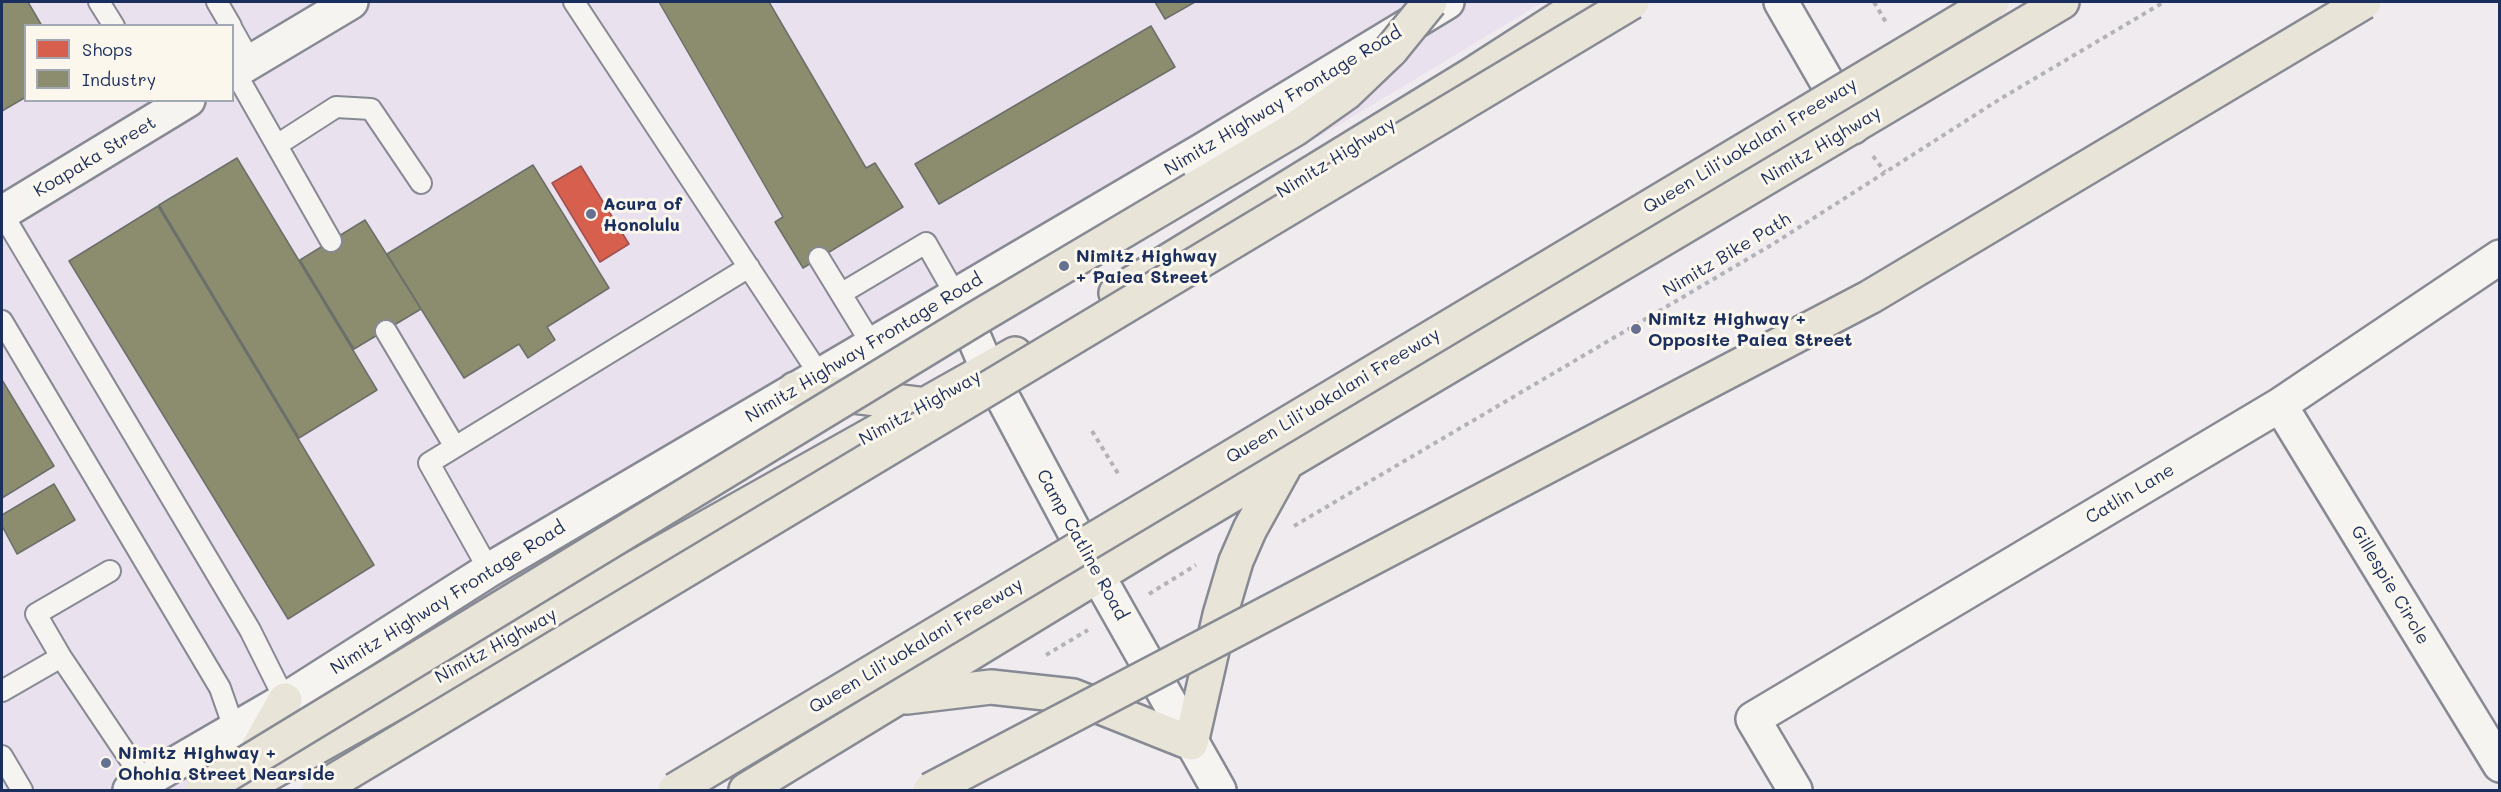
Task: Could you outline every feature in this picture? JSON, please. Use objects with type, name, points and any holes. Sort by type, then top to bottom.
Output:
[{"type":"main road","points":[[202,790],[955,331],[1295,129],[1346,93],[1391,50],[1430,2]]},
{"type":"main road","name":"Nimitz Highway","points":[[240,790],[1038,342],[1452,87],[1585,2]]},
{"type":"main road","points":[[319,790],[1632,2]]},
{"type":"main road","name":"Queen Liliʻuokalani Freeway","points":[[675,790],[1992,2]]},
{"type":"main road","name":"Nimitz Highway","points":[[746,790],[1098,576],[2062,2]]},
{"type":"main road","points":[[930,790],[1870,297],[2364,2]]},
{"type":"main road","points":[[807,382],[926,405]]},
{"type":"main road","points":[[895,699],[991,687],[1073,696],[1191,743],[1220,615],[1236,561],[1250,529],[1287,463]]},
{"type":"main road","points":[[234,790],[285,700]]},
{"type":"street","points":[[239,69],[351,2]]},
{"type":"street","name":"Nimitz Highway Frontage Road","points":[[138,786],[285,700],[489,570],[1203,150],[1447,2]]},
{"type":"street","points":[[1780,2],[1854,127]]},
{"type":"street","name":"Koapaka Street","points":[[2,213],[171,105]]},
{"type":"street","name":"Catlin Lane","points":[[1795,790],[1753,719],[2280,405],[2499,257]]},
{"type":"street","name":"Camp Catline Road","points":[[955,294],[988,370],[1098,576],[1219,790]]},
{"type":"street","name":"Gillespie Circle","points":[[2280,405],[2499,765]]},
{"type":"lane","points":[[99,2],[113,24]]},
{"type":"lane","points":[[217,2],[230,24]]},
{"type":"lane","points":[[574,2],[749,267],[807,382]]},
{"type":"lane","points":[[234,39],[239,69],[277,145],[331,241]]},
{"type":"lane","points":[[277,145],[336,107],[371,109],[421,183]]},
{"type":"lane","points":[[2,213],[250,630],[285,700]]},
{"type":"lane","points":[[842,293],[926,243],[955,294]]},
{"type":"lane","points":[[819,258],[872,343]]},
{"type":"lane","points":[[489,570],[429,463],[749,267]]},
{"type":"lane","points":[[2,321],[220,688],[234,728]]},
{"type":"lane","points":[[386,331],[455,447]]},
{"type":"lane","points":[[110,571],[36,614],[138,786]]},
{"type":"lane","points":[[2,691],[61,657]]},
{"type":"lane","points":[[2,756],[22,790]]},
{"type":"path","points":[[1874,2],[1888,25]]},
{"type":"path","name":"Nimitz Bike Path","points":[[1291,527],[1773,244],[2000,99],[2164,2]]},
{"type":"path","points":[[1092,431],[1119,475]]},
{"type":"path","points":[[1158,588],[1198,564]]},
{"type":"path","points":[[1040,659],[1095,626]]},
{"type":"shaded area","points":[[2,2],[1543,2],[1364,110],[202,790],[2,790]]},
{"type":"building: Shops","name":"Acura of Honolulu","points":[[581,166],[629,244],[600,262],[552,183]]},
{"type":"building: Industry","points":[[2,2],[28,2],[41,24],[24,24],[24,98],[2,111]]},
{"type":"building: Industry","points":[[659,2],[769,2],[866,168],[875,163],[903,207],[803,268],[775,222],[783,217]]},
{"type":"building: Industry","points":[[1155,2],[1195,2],[1165,19]]},
{"type":"building: Industry","points":[[1151,26],[1175,67],[939,204],[915,164]]},
{"type":"building: Industry","points":[[237,158],[377,390],[299,438],[159,205]]},
{"type":"building: Industry","points":[[533,165],[609,288],[547,327],[555,340],[528,358],[519,344],[464,378],[387,254]]},
{"type":"building: Industry","points":[[158,206],[374,565],[288,619],[69,261]]},
{"type":"building: Industry","points":[[365,220],[421,309],[354,349],[300,260]]},
{"type":"building: Industry","points":[[2,380],[54,466],[2,498]]},
{"type":"building: Industry","points":[[54,484],[75,520],[17,554],[2,526],[2,515]]},
{"type":"place","name":"Acura of Honolulu","points":[[591,214]]},
{"type":"place","name":"Nimitz Highway + Paiea Street","points":[[1064,266]]},
{"type":"place","name":"Nimitz Highway + Opposite Paiea Street","points":[[1636,329]]},
{"type":"place","name":"Nimitz Highway + Ohohia Street Nearside","points":[[106,763]]}]
